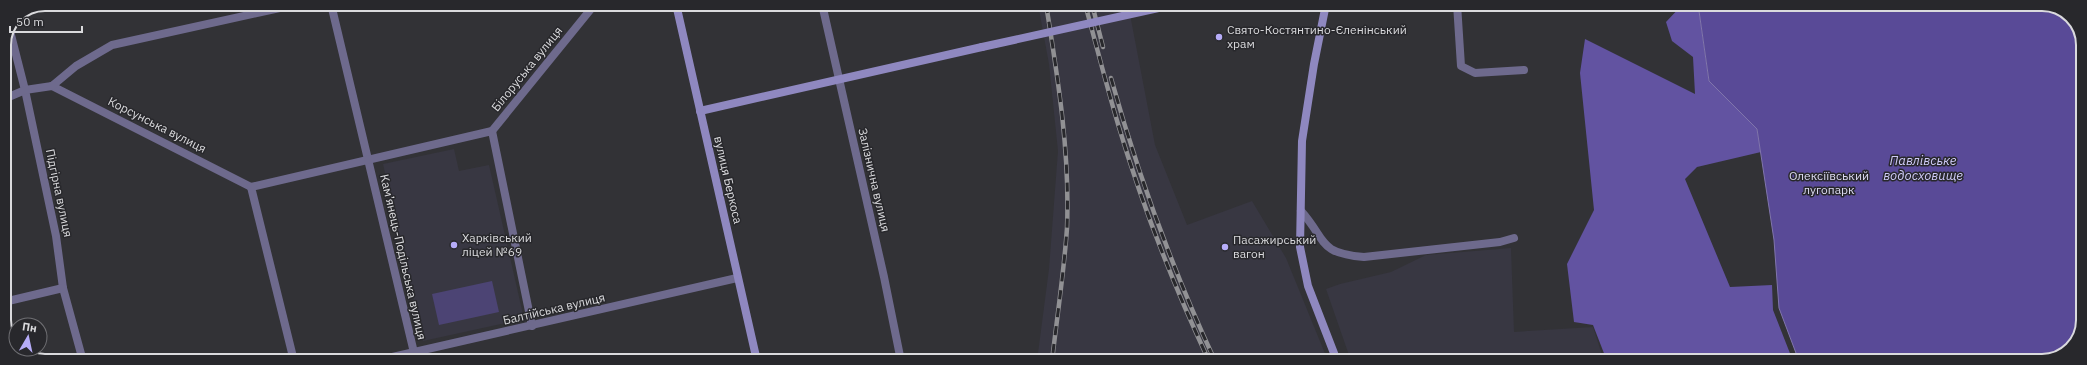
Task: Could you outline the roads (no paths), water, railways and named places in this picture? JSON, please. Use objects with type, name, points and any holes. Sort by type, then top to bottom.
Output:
[{"type":"street","points":[[11,96],[25,90],[52,86],[76,66],[112,45],[266,11]]},
{"type":"street","name":"Кам’янець-Подільська вулиця","points":[[333,11],[414,352]]},
{"type":"street","name":"Білоруська вулиця","points":[[492,131],[589,11]]},
{"type":"street","name":"вулиця Беркоса","points":[[678,11],[755,354]]},
{"type":"street","name":"Залізнична вулиця","points":[[824,11],[840,78],[900,354]]},
{"type":"street","points":[[700,111],[840,78],[1143,11]]},
{"type":"street","points":[[1325,11],[1314,64],[1302,141],[1300,247],[1308,286],[1334,354]]},
{"type":"street","points":[[1458,11],[1462,66],[1475,73],[1524,70]]},
{"type":"street","name":"Підгірна вулиця","points":[[12,39],[25,90],[56,236],[63,288],[81,354]]},
{"type":"street","name":"Корсунська вулиця","points":[[52,86],[251,187]]},
{"type":"street","points":[[292,354],[251,187],[492,131],[532,326]]},
{"type":"street","points":[[1301,211],[1328,248],[1344,255],[1364,257],[1493,243],[1514,238]]},
{"type":"street","name":"Балтійська вулиця","points":[[405,354],[737,278]]},
{"type":"street","points":[[11,300],[63,288]]},
{"type":"water","name":"Павлівське водосховище","points":[[1699,11],[2046,11],[2063,18],[2071,28],[2075,36],[2076,43],[2076,324],[2071,337],[2059,349],[2042,354],[1796,354],[1779,308],[1774,240],[1757,129],[1709,81]]},
{"type":"railway","points":[[1047,11],[1062,116],[1067,171],[1066,245],[1053,354]]},
{"type":"railway","points":[[1087,11],[1127,154],[1137,184],[1171,274],[1206,354]]},
{"type":"railway","points":[[1094,11],[1103,47]]},
{"type":"railway","points":[[1111,78],[1121,114],[1157,222],[1212,354]]},
{"type":"place","name":"Свято-Костянтино-Єленінський храм","points":[[1219,37]]},
{"type":"place","name":"Харківський ліцей №69","points":[[454,245]]},
{"type":"place","name":"Пасажирський вагон","points":[[1225,247]]},
{"type":"park label","name":"Олексіївський лугопарк","points":[[1829,183]]}]
